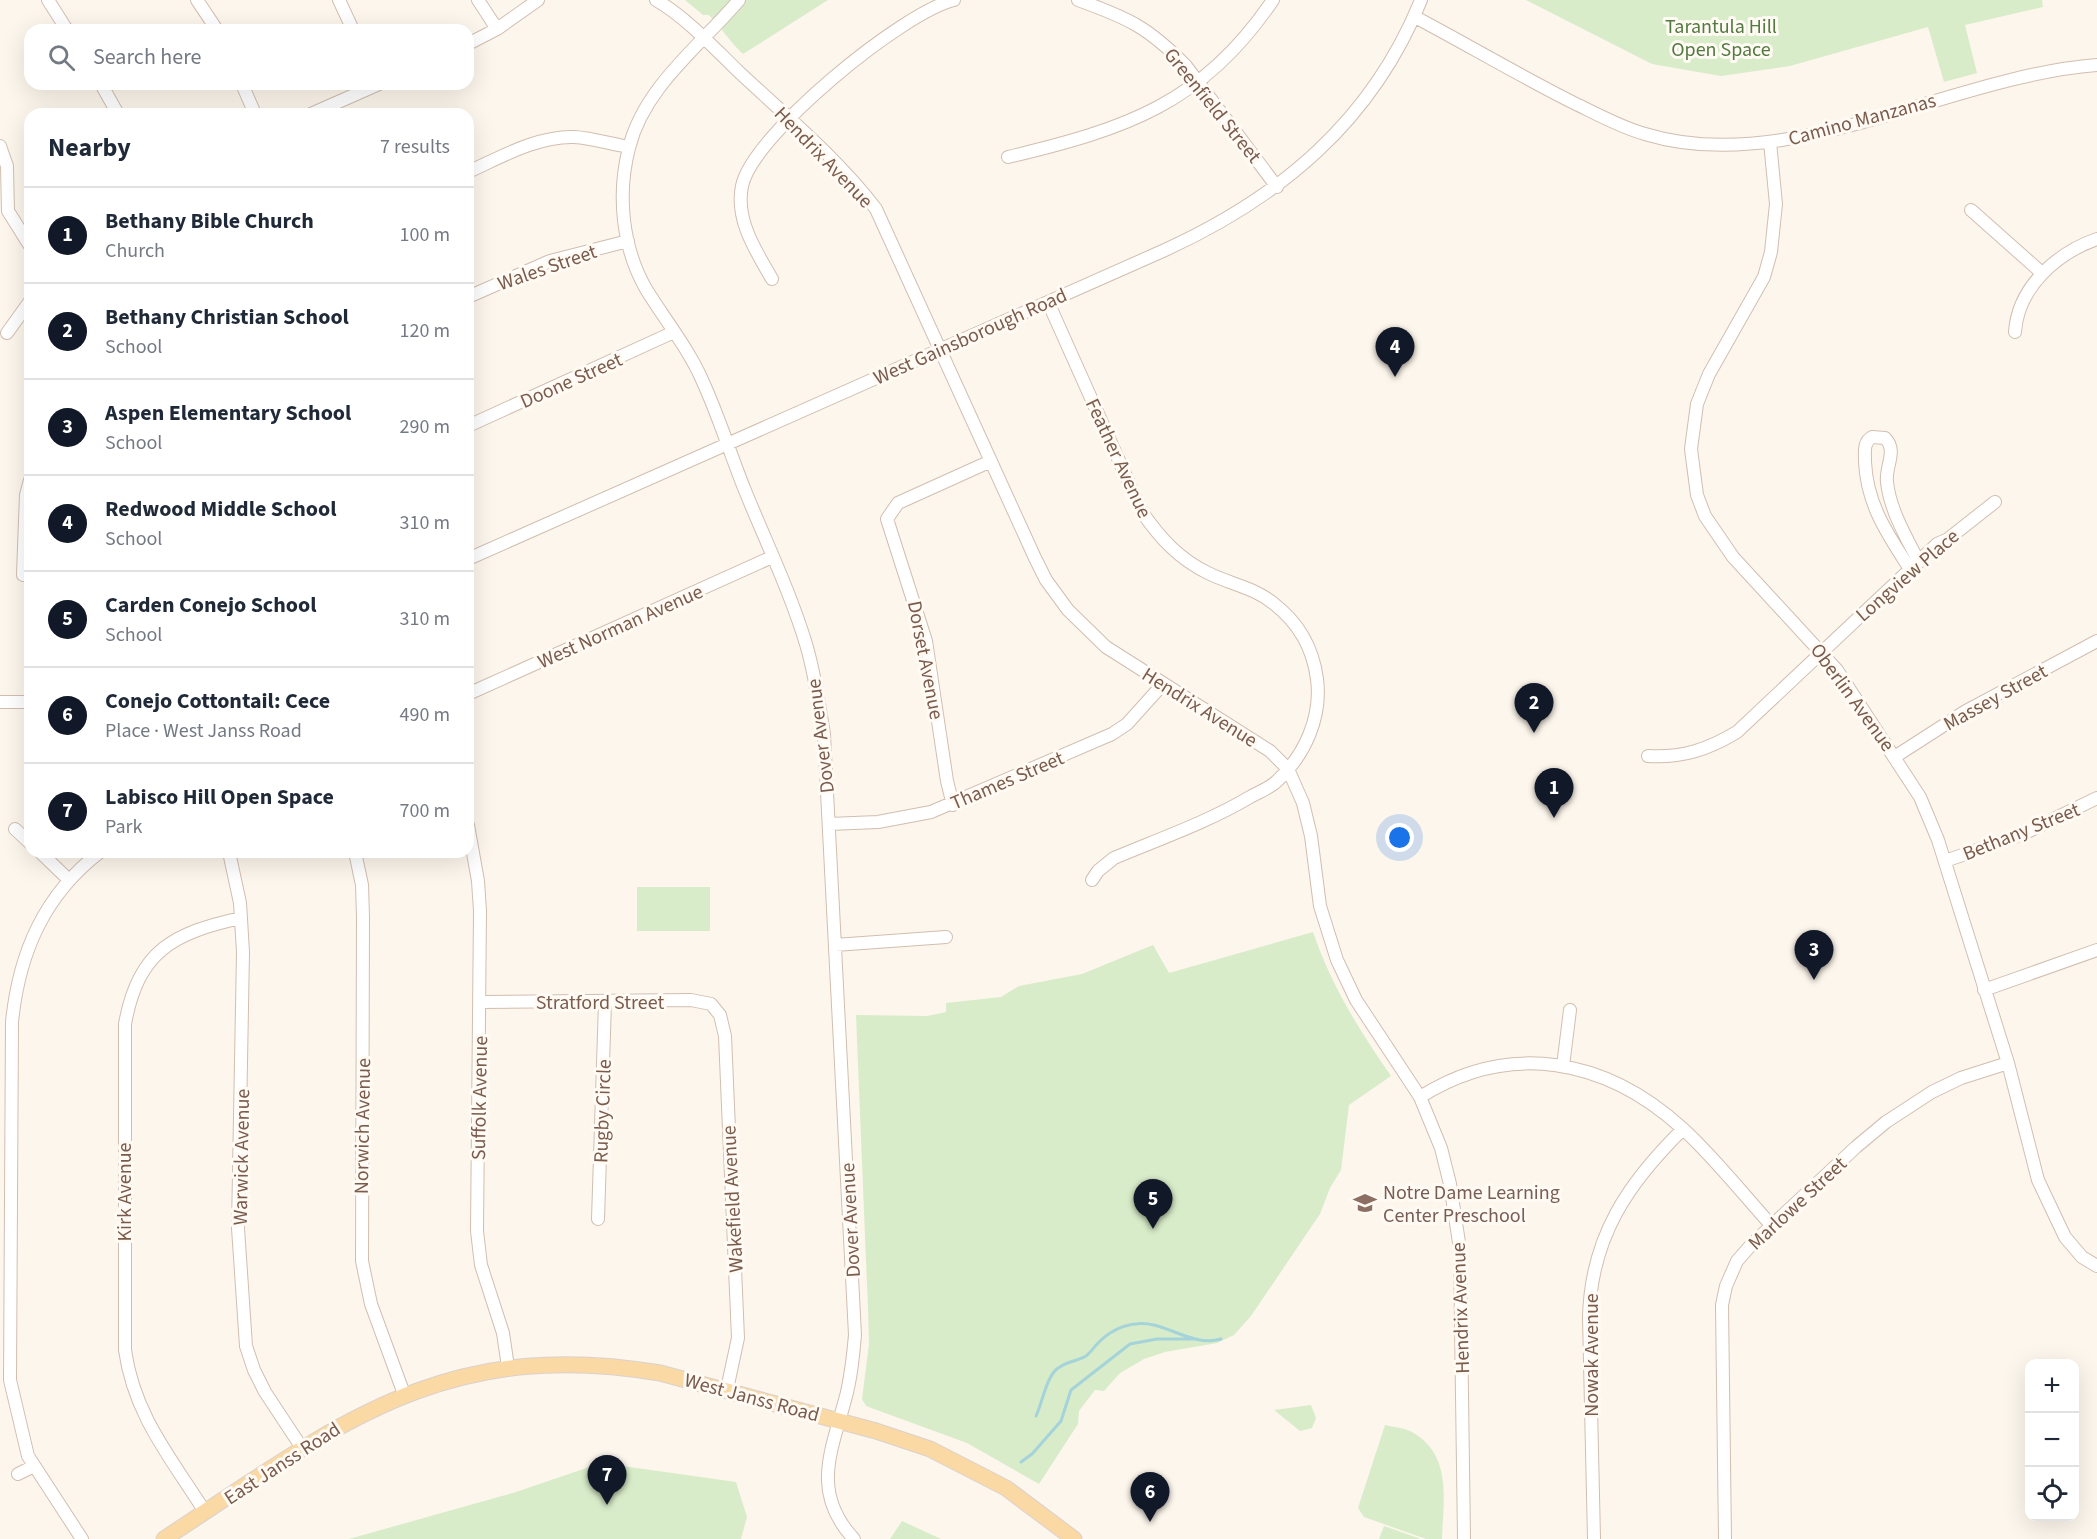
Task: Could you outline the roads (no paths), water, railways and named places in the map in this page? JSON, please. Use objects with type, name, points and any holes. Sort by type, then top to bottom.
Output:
[{"type":"main road","name":"West Janss Road","points":[[404,1394],[451,1378],[508,1367],[550,1363],[626,1367],[727,1389],[904,1439],[956,1460],[1024,1500],[1074,1539]]},
{"type":"main road","name":"East Janss Road","points":[[164,1539],[302,1448],[352,1418],[404,1394]]},
{"type":"street","points":[[48,0],[63,24]]},
{"type":"street","points":[[197,0],[213,24]]},
{"type":"street","points":[[339,0],[350,24]]},
{"type":"street","points":[[478,0],[497,29]]},
{"type":"street","points":[[474,41],[497,29],[538,0]]},
{"type":"street","name":"Hendrix Avenue","points":[[656,0],[686,22],[789,119],[852,180],[876,209],[1042,573],[1068,610],[1106,647],[1270,751],[1288,769],[1308,820],[1320,906],[1337,960],[1356,1000],[1420,1097],[1440,1148],[1450,1184],[1460,1249],[1464,1539]]},
{"type":"street","name":"Dover Avenue","points":[[739,0],[663,83],[637,124],[629,147],[623,181],[627,242],[645,286],[704,383],[792,604],[814,676],[824,734],[855,1335],[851,1373],[827,1464],[829,1496],[835,1514],[854,1539]]},
{"type":"street","points":[[772,279],[745,227],[740,208],[742,185],[763,145],[826,85],[901,27],[921,13],[954,0]]},
{"type":"street","name":"Greenfield Street","points":[[1078,0],[1124,16],[1152,34],[1186,66],[1277,187]]},
{"type":"street","points":[[1008,157],[1078,140],[1119,127],[1154,110],[1199,82],[1242,43],[1273,0]]},
{"type":"street","points":[[1414,17],[1421,0]]},
{"type":"street","name":"West Gainsborough Road","points":[[474,556],[1201,233],[1277,187],[1345,123],[1374,85],[1414,17]]},
{"type":"street","name":"Camino Manzanas","points":[[1414,17],[1548,90],[1645,134],[1676,141],[1710,144],[1770,142],[1816,134],[2020,77],[2066,68],[2097,65]]},
{"type":"street","points":[[105,90],[115,108]]},
{"type":"street","points":[[245,90],[252,108]]},
{"type":"street","points":[[324,108],[365,90]]},
{"type":"street","points":[[474,169],[524,148],[557,139],[574,137],[629,147]]},
{"type":"street","name":"Oberlin Avenue","points":[[1770,142],[1776,204],[1772,252],[1764,277],[1709,374],[1697,404],[1692,428],[1692,474],[1705,516],[1719,538],[1733,557],[1821,650],[1896,756],[1928,814],[1945,861],[2008,1063],[2038,1179],[2065,1237],[2082,1257],[2097,1266]]},
{"type":"street","points":[[0,146],[7,166],[8,211],[24,236]]},
{"type":"street","points":[[1971,210],[2042,273]]},
{"type":"street","points":[[2015,332],[2021,307],[2042,273],[2074,248],[2097,239]]},
{"type":"street","name":"Wales Street","points":[[474,294],[550,261],[627,242]]},
{"type":"street","name":"Feather Avenue","points":[[1048,302],[1129,486],[1158,536],[1172,549],[1207,573],[1261,593],[1294,622],[1306,640],[1315,664],[1318,704],[1306,743],[1276,782],[1237,805],[1114,858],[1098,871],[1092,880]]},
{"type":"street","points":[[7,333],[24,309]]},
{"type":"street","name":"Doone Street","points":[[474,423],[674,332]]},
{"type":"street","points":[[1872,437],[1885,438],[1890,442],[1892,450],[1887,483],[1914,566],[1876,516],[1870,498],[1866,480],[1865,445],[1872,437]]},
{"type":"street","name":"Dorset Avenue","points":[[953,805],[926,641],[887,519],[898,503],[991,462]]},
{"type":"street","name":"Longview Place","points":[[1648,756],[1673,757],[1716,745],[1737,732],[1821,650],[1937,544],[1948,540],[1995,502]]},
{"type":"street","points":[[23,575],[24,548]]},
{"type":"street","name":"West Norman Avenue","points":[[474,691],[772,557]]},
{"type":"street","name":"Massey Street","points":[[1896,756],[1966,711],[2097,641]]},
{"type":"street","name":"Thames Street","points":[[829,824],[908,818],[953,805],[1112,734],[1127,724],[1163,684]]},
{"type":"street","points":[[0,702],[24,702]]},
{"type":"street","name":"Bethany Street","points":[[1945,861],[2023,834],[2097,798]]},
{"type":"street","points":[[15,829],[24,837]]},
{"type":"street","points":[[45,858],[69,880]]},
{"type":"street","points":[[82,1539],[34,1467],[24,1443],[16,1411],[9,1356],[12,1022],[19,972],[27,948],[51,905],[69,880],[93,858]]},
{"type":"street","name":"Warwick Avenue","points":[[231,858],[239,891],[241,918],[243,1061],[238,1228],[246,1346],[265,1392],[302,1448]]},
{"type":"street","name":"Norwich Avenue","points":[[356,858],[362,885],[363,917],[362,1261],[371,1304],[404,1394]]},
{"type":"street","name":"Suffolk Avenue","points":[[474,858],[478,880],[480,1002],[479,1252],[503,1333],[508,1367]]},
{"type":"street","name":"Kirk Avenue","points":[[205,1512],[151,1429],[140,1408],[128,1370],[125,1350],[124,1024],[134,987],[142,971],[163,947],[194,930],[241,918]]},
{"type":"street","points":[[835,945],[946,936]]},
{"type":"street","points":[[1984,990],[2097,950]]},
{"type":"street","name":"Stratford Street","points":[[480,1002],[691,1000],[704,1001],[716,1009]]},
{"type":"street","name":"Rugby Circle","points":[[598,1219],[605,1002]]},
{"type":"street","name":"Wakefield Avenue","points":[[716,1009],[723,1023],[725,1036],[738,1338],[727,1389]]},
{"type":"street","points":[[1563,1066],[1570,1010]]},
{"type":"street","name":"Marlowe Street","points":[[1725,1539],[1722,1305],[1726,1286],[1737,1261],[1856,1147],[1910,1105],[1961,1078],[2008,1063]]},
{"type":"street","points":[[1420,1097],[1472,1071],[1507,1065],[1563,1066],[1595,1073],[1625,1086],[1683,1129],[1772,1225]]},
{"type":"street","name":"Nowak Avenue","points":[[1594,1539],[1589,1296],[1599,1248],[1630,1189],[1655,1156],[1683,1129]]},
{"type":"street","points":[[18,1474],[34,1467]]},
{"type":"waterway","points":[[1036,1416],[1048,1383],[1056,1369],[1086,1356],[1105,1337],[1124,1326],[1154,1325],[1195,1339],[1212,1341],[1221,1339]]},
{"type":"waterway","points":[[1021,1462],[1032,1454],[1061,1421],[1071,1390],[1130,1344],[1157,1339],[1197,1339]]},
{"type":"place","name":"Redwood Middle School","points":[[1395,377]]},
{"type":"place","name":"Bethany Christian School","points":[[1534,733]]},
{"type":"place","name":"Bethany Bible Church","points":[[1554,818]]},
{"type":"place","name":"Aspen Elementary School","points":[[1814,980]]},
{"type":"place","name":"Notre Dame Learning Center Preschool","points":[[1365,1203]]},
{"type":"place","name":"Carden Conejo School","points":[[1153,1229]]},
{"type":"place","name":"Labisco Hill Open Space","points":[[607,1505]]},
{"type":"place","name":"Conejo Cottontail: Cece","points":[[1150,1522]]},
{"type":"park label","name":"Tarantula Hill Open Space","points":[[1721,38]]}]
